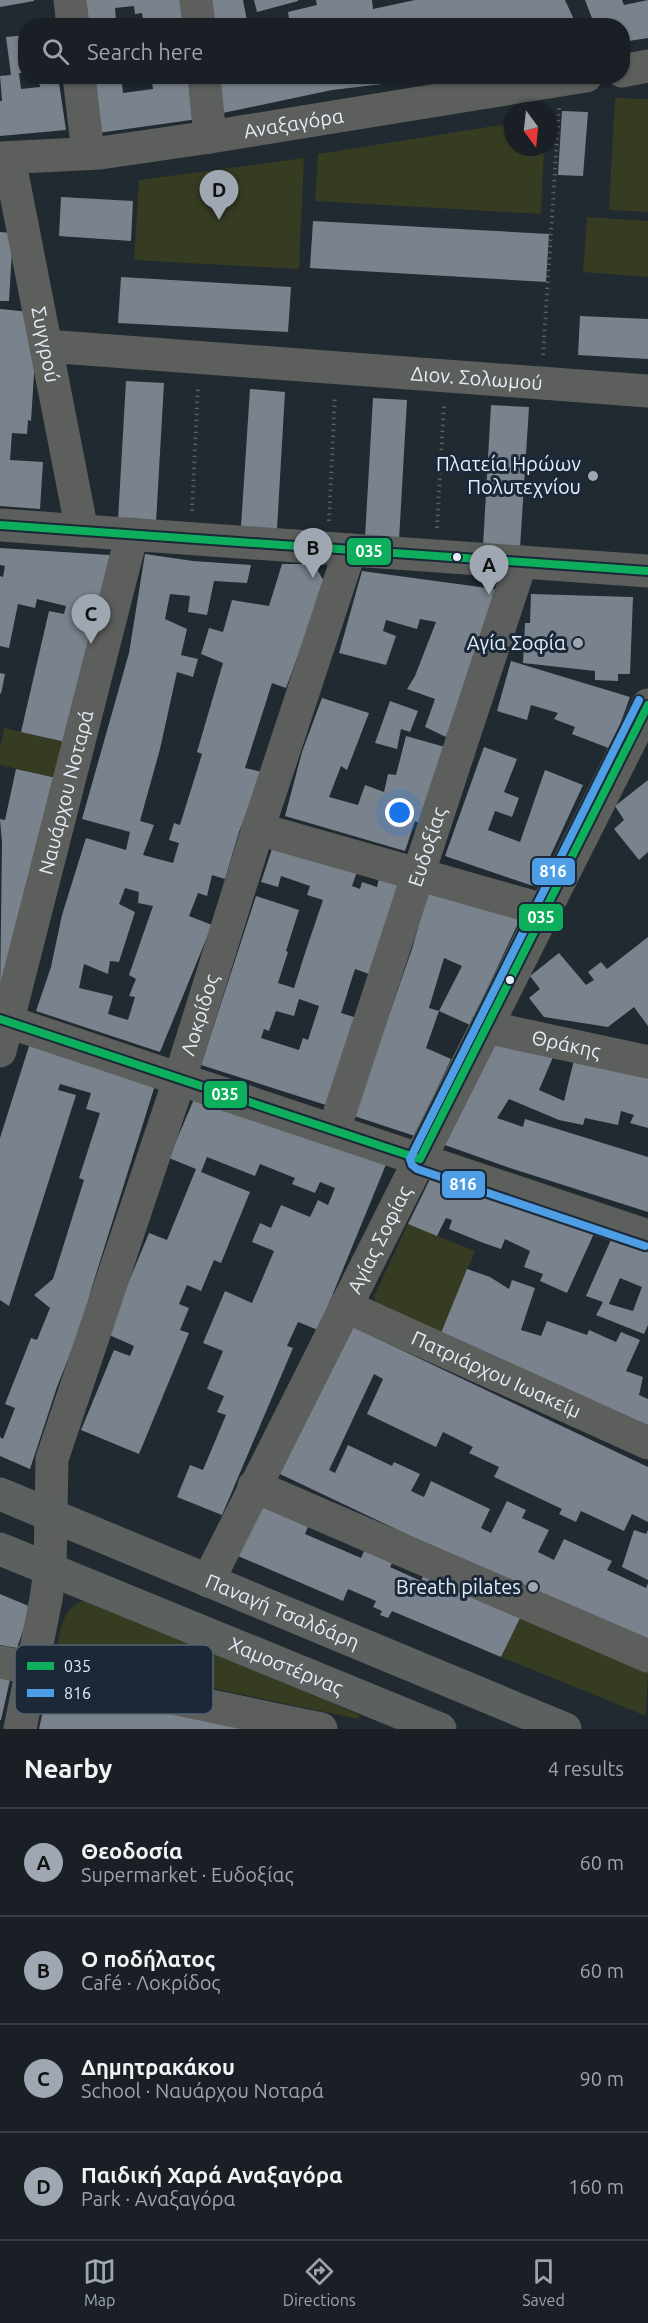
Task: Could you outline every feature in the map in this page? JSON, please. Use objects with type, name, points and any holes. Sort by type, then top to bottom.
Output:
[{"type":"main road","name":"Παναγή Τσαλδάρη","points":[[0,1494],[565,1729]]},
{"type":"main road","name":"Χαμοστέρνας","points":[[0,1549],[418,1725]]},
{"type":"street","points":[[70,0],[72,18]]},
{"type":"street","points":[[196,0],[198,18]]},
{"type":"street","points":[[630,69],[648,66]]},
{"type":"street","points":[[80,84],[88,153]]},
{"type":"street","points":[[205,84],[210,137]]},
{"type":"street","name":"Αναξαγόρα","points":[[5,158],[88,153],[210,137],[542,84]]},
{"type":"street","name":"Συγγρού","points":[[5,158],[46,346],[82,531]]},
{"type":"street","name":"Διον. Σολωμού","points":[[46,346],[648,390]]},
{"type":"street","points":[[0,525],[648,571]]},
{"type":"street","name":"Ναυάρχου Νοταρά","points":[[3,1030],[132,534]]},
{"type":"street","name":"Λοκρίδος","points":[[36,1645],[50,1569],[52,1459],[180,1078],[258,829],[339,549]]},
{"type":"street","name":"Ευδοξίας","points":[[334,1130],[521,562]]},
{"type":"street","name":"Αγίας Σοφίας","points":[[208,1581],[648,705]]},
{"type":"street","points":[[258,829],[544,910]]},
{"type":"street","name":"Θράκης","points":[[486,1027],[648,1062]]},
{"type":"street","points":[[3,1030],[180,1078],[648,1236]]},
{"type":"street","name":"Πατριάρχου Ιωακείμ","points":[[345,1306],[648,1443]]},
{"type":"street","points":[[254,1486],[648,1656]]},
{"type":"street","points":[[0,1662],[15,1665]]},
{"type":"street","points":[[213,1706],[321,1729]]},
{"type":"street","name":"Λοκρίδος","points":[[20,1729],[23,1714]]},
{"type":"path","points":[[542,382],[572,84]]},
{"type":"path","points":[[191,539],[199,357]]},
{"type":"path","points":[[321,365],[339,549]]},
{"type":"path","points":[[436,556],[445,375]]},
{"type":"green space","points":[[615,98],[648,99],[648,212],[609,210]]},
{"type":"green space","points":[[504,124],[504,156],[544,156],[541,214],[315,201],[318,154]]},
{"type":"green space","points":[[304,158],[299,269],[134,260],[139,180]]},
{"type":"green space","points":[[587,217],[648,221],[648,277],[583,272]]},
{"type":"green space","points":[[4,728],[70,743],[61,779],[0,765],[0,747]]},
{"type":"green space","points":[[408,1224],[475,1251],[439,1338],[375,1306],[374,1296]]},
{"type":"green space","points":[[83,1601],[97,1603],[196,1645],[57,1645],[66,1616],[75,1605]]},
{"type":"green space","points":[[521,1616],[648,1670],[646,1716],[501,1657]]},
{"type":"green space","points":[[213,1652],[360,1715],[358,1719],[213,1688]]},
{"type":"building","points":[[0,0],[34,0],[34,1],[0,7]]},
{"type":"building","points":[[79,0],[184,0],[186,18],[143,18],[142,13],[135,14],[134,6],[115,8],[116,18],[82,18]]},
{"type":"building","points":[[207,0],[243,0],[246,18],[208,18]]},
{"type":"building","points":[[254,0],[298,0],[298,1],[257,12]]},
{"type":"building","points":[[316,0],[372,0],[373,9],[415,0],[565,0],[573,18],[289,18],[288,12],[317,5]]},
{"type":"building","points":[[585,0],[622,0],[624,5],[648,0],[648,38],[630,41],[630,18],[592,18]]},
{"type":"building","points":[[18,36],[18,84],[20,84],[21,89],[40,87],[39,84],[59,84],[66,130],[0,136],[0,101],[2,101],[0,76],[11,75],[6,37]]},
{"type":"building","points":[[91,84],[122,84],[123,93],[153,89],[152,84],[194,84],[198,119],[98,133]]},
{"type":"building","points":[[216,84],[383,84],[332,90],[218,114]]},
{"type":"building","points":[[562,111],[588,112],[583,176],[558,175]]},
{"type":"building","points":[[61,197],[133,201],[131,241],[59,236]]},
{"type":"building","points":[[313,221],[549,234],[546,282],[310,268]]},
{"type":"building","points":[[0,232],[13,233],[9,301],[0,301]]},
{"type":"building","points":[[121,277],[291,287],[288,332],[118,323]]},
{"type":"building","points":[[0,309],[30,312],[28,342],[36,343],[31,421],[28,420],[27,434],[12,433],[10,460],[43,462],[40,509],[0,506]]},
{"type":"building","points":[[580,316],[648,319],[648,359],[578,355]]},
{"type":"building","points":[[126,381],[164,383],[156,522],[118,520]]},
{"type":"building","points":[[250,389],[285,392],[277,529],[241,527]]},
{"type":"building","points":[[373,398],[407,400],[399,540],[365,538]]},
{"type":"building","points":[[491,405],[529,407],[520,548],[483,546]]},
{"type":"building","points":[[0,548],[110,555],[70,743],[21,732],[49,611],[64,614],[66,606],[37,599],[35,608],[18,604],[9,648],[0,646],[0,576],[3,577],[5,566],[0,565]]},
{"type":"building","points":[[145,554],[193,561],[251,565],[247,583],[214,581],[207,615],[188,612],[190,596],[170,594],[165,619],[187,629],[181,655],[198,659],[193,677],[177,672],[160,749],[140,821],[154,825],[143,855],[173,863],[179,843],[169,840],[174,823],[180,825],[202,754],[197,752],[223,663],[201,654],[209,628],[223,632],[232,600],[269,606],[282,564],[314,564],[325,583],[286,688],[272,683],[245,768],[262,772],[239,832],[225,879],[212,875],[207,896],[198,893],[189,916],[212,925],[160,1052],[36,1011],[51,967],[62,915],[86,838],[126,850],[130,832],[82,819],[129,653]],"holes":[[[125,888],[139,892],[138,903],[153,906],[129,975],[136,979],[129,996],[135,997],[128,1020],[108,1014],[113,996],[79,988],[84,964],[108,974],[110,961],[119,962],[135,912],[119,904]]]},
{"type":"building","points":[[362,571],[502,590],[446,737],[425,727],[435,699],[407,689],[415,676],[436,622],[420,619],[417,629],[386,620],[383,631],[396,636],[386,665],[339,653]]},
{"type":"building","name":"Αγία Σοφία","points":[[531,594],[633,597],[630,674],[618,674],[618,681],[595,680],[595,671],[523,663],[525,623],[530,623]]},
{"type":"building","points":[[511,661],[630,697],[611,749],[572,734],[575,727],[554,719],[558,713],[531,705],[527,720],[497,711]]},
{"type":"building","points":[[0,673],[5,674],[1,694],[0,693]]},
{"type":"building","points":[[322,698],[369,713],[347,770],[341,766],[329,797],[358,805],[365,785],[384,792],[388,774],[396,775],[406,736],[445,747],[421,824],[415,821],[405,851],[285,816],[302,752]]},
{"type":"building","points":[[390,701],[418,711],[410,732],[401,729],[397,749],[375,743]]},
{"type":"building","points":[[484,747],[517,759],[504,792],[519,798],[512,817],[495,811],[488,830],[520,842],[545,770],[583,785],[536,887],[445,856]]},
{"type":"building","points":[[16,769],[61,779],[0,997],[2,843],[0,819],[5,820]]},
{"type":"building","points":[[648,780],[648,852],[639,860],[614,829],[624,820],[615,806]]},
{"type":"building","points":[[274,843],[358,869],[352,886],[360,889],[362,882],[377,887],[379,878],[398,884],[369,974],[355,969],[341,1013],[357,1018],[329,1106],[201,1065],[256,896],[299,910],[278,983],[294,988],[323,900],[307,895],[310,886],[281,876],[278,887],[261,882]],"holes":[[[299,999],[319,1006],[308,1040],[303,1038],[299,1050],[261,1038],[264,1029],[269,1031],[276,1011],[294,1016]]]},
{"type":"building","points":[[429,888],[523,913],[470,1025],[439,1011],[426,1048],[451,1059],[415,1136],[354,1116],[412,949]],"holes":[[[444,958],[462,966],[439,1011],[429,1008]]]},
{"type":"building","points":[[648,937],[648,1026],[634,1007],[608,1027],[544,1017],[529,998],[540,989],[530,976],[559,953],[586,985],[594,980],[588,972],[601,962],[607,969]]},
{"type":"building","points":[[30,1043],[156,1082],[83,1321],[57,1387],[30,1469],[0,1456],[0,1437],[3,1439],[15,1408],[5,1404],[31,1338],[37,1340],[50,1308],[34,1295],[53,1279],[84,1180],[79,1178],[100,1113],[86,1109],[91,1093],[60,1084],[58,1090],[76,1095],[9,1306],[0,1300],[0,1138]]},
{"type":"building","points":[[494,1045],[553,1057],[539,1090],[564,1101],[574,1060],[648,1074],[648,1128],[630,1123],[634,1115],[621,1111],[618,1125],[585,1118],[583,1125],[559,1120],[509,1099],[497,1118],[523,1127],[525,1119],[648,1157],[648,1212],[442,1144]]},
{"type":"building","points":[[194,1099],[387,1162],[318,1330],[298,1322],[287,1346],[293,1348],[222,1515],[177,1497],[190,1465],[203,1470],[226,1415],[217,1412],[224,1396],[207,1389],[223,1351],[203,1343],[225,1291],[252,1303],[274,1251],[252,1242],[260,1223],[271,1228],[281,1205],[310,1217],[318,1200],[328,1205],[335,1188],[320,1182],[315,1193],[292,1184],[295,1178],[260,1164],[255,1176],[207,1157],[201,1172],[250,1192],[221,1263],[214,1260],[201,1291],[187,1285],[179,1304],[189,1308],[180,1330],[189,1333],[139,1454],[81,1430],[114,1350],[130,1356],[134,1346],[107,1334],[149,1233],[167,1240],[196,1169],[169,1158]]},
{"type":"building","points":[[432,1175],[596,1229],[567,1293],[540,1281],[543,1274],[524,1267],[530,1251],[505,1239],[501,1249],[481,1242],[449,1229],[452,1220],[446,1218],[437,1236],[408,1224]]},
{"type":"building","points":[[614,1233],[648,1246],[648,1325],[644,1334],[596,1315],[603,1302],[586,1296]],"holes":[[[620,1278],[642,1287],[633,1311],[609,1304]]]},
{"type":"building","points":[[467,1269],[490,1277],[509,1289],[512,1280],[535,1288],[521,1330],[541,1336],[547,1321],[587,1335],[589,1330],[616,1342],[621,1332],[640,1340],[626,1371],[643,1377],[639,1395],[648,1399],[648,1425],[439,1338]]},
{"type":"building","points":[[351,1326],[648,1467],[648,1522],[632,1514],[624,1531],[581,1511],[576,1522],[559,1514],[562,1509],[494,1477],[499,1467],[469,1453],[473,1447],[443,1432],[436,1447],[367,1414],[383,1379],[374,1374],[329,1470],[335,1473],[348,1445],[392,1466],[394,1462],[420,1474],[411,1491],[424,1497],[431,1481],[490,1509],[481,1528],[491,1533],[507,1501],[526,1510],[522,1518],[549,1530],[538,1552],[554,1560],[564,1539],[612,1561],[607,1570],[646,1588],[648,1583],[648,1643],[421,1541],[280,1474]]},
{"type":"building","points":[[262,1502],[310,1522],[305,1534],[361,1558],[365,1549],[393,1561],[390,1567],[421,1581],[424,1574],[521,1616],[501,1657],[392,1611],[388,1618],[380,1615],[382,1611],[373,1607],[376,1601],[348,1589],[343,1601],[238,1556]]},
{"type":"building","points":[[634,1530],[646,1534],[648,1530],[648,1580],[622,1567]]},
{"type":"building","points":[[0,1594],[31,1607],[18,1645],[15,1645],[15,1648],[0,1645]]},
{"type":"building","points":[[0,1673],[11,1675],[1,1720],[0,1720]]},
{"type":"building","points":[[42,1714],[177,1714],[248,1729],[39,1729]]},
{"type":"transit line","name":"035","points":[[0,525],[648,571]]},
{"type":"transit line","name":"816","points":[[639,700],[410,1159],[412,1165],[417,1169],[645,1246]]},
{"type":"transit line","name":"035","points":[[0,1019],[420,1159],[648,705]]},
{"type":"place","name":"Παιδική Χαρά Αναξαγόρα","points":[[219,220]]},
{"type":"place","name":"Πλατεία Ηρώων Πολυτεχνίου","points":[[593,476]]},
{"type":"place","name":"Ο ποδήλατος","points":[[313,578]]},
{"type":"place","name":"Θεοδοσία","points":[[489,595]]},
{"type":"place","name":"Αγία Σοφία","points":[[578,643]]},
{"type":"place","name":"Δημητρακάκου","points":[[91,644]]},
{"type":"place","name":"Breath pilates","points":[[533,1587]]}]
